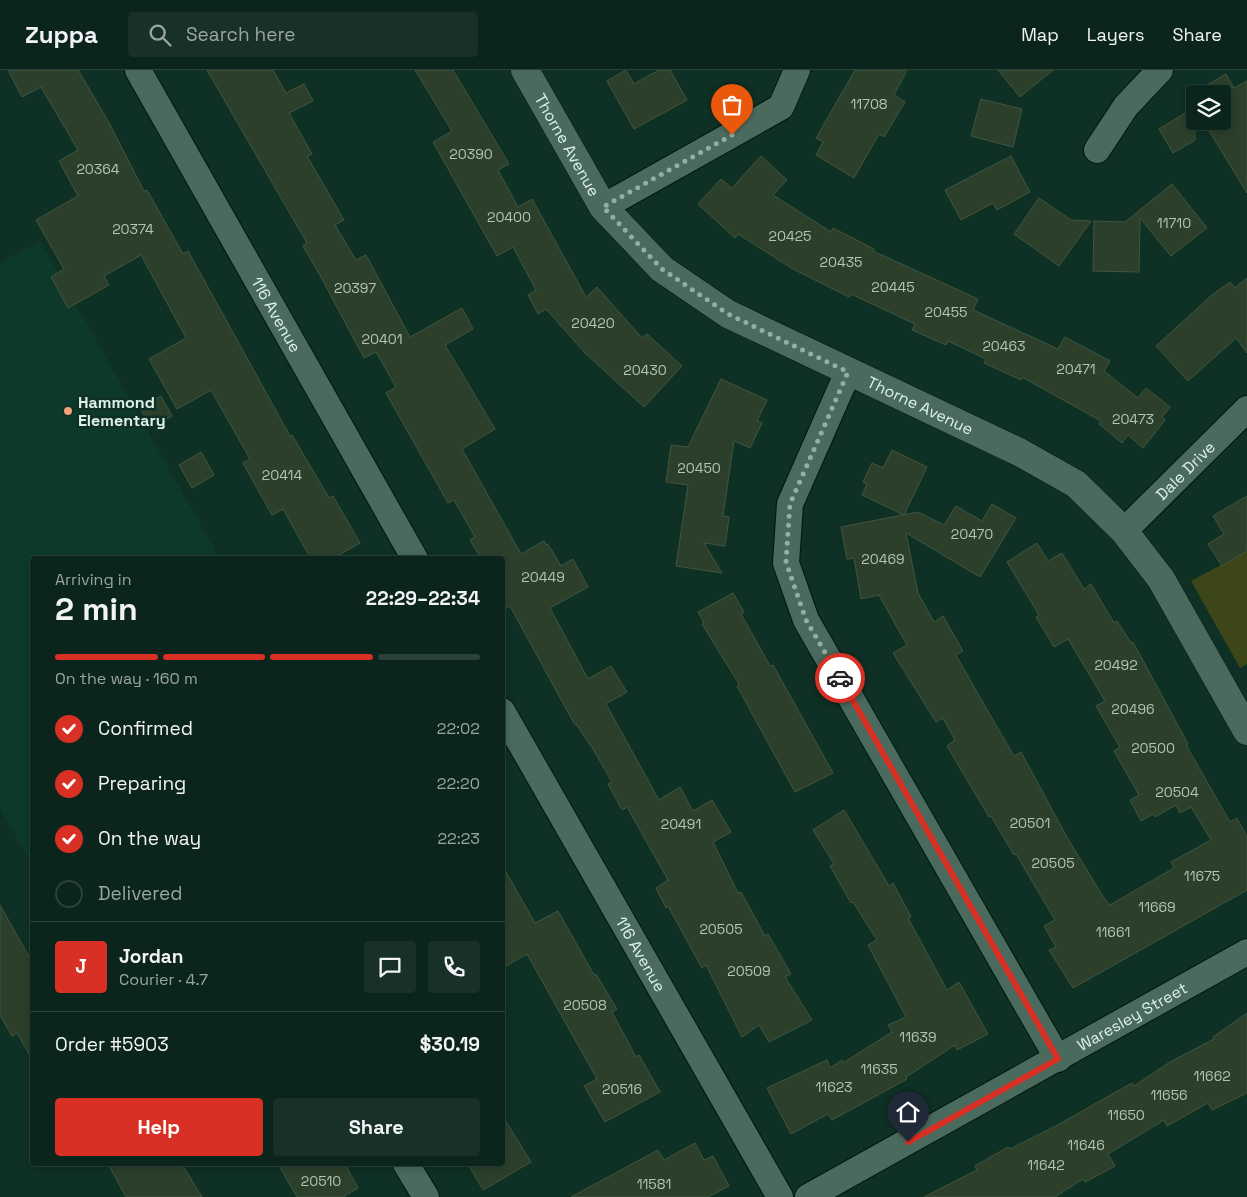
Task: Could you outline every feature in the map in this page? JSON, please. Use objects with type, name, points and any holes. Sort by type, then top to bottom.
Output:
[{"type":"street","name":"116 Avenue","points":[[138,70],[413,556]]},
{"type":"street","name":"Thorne Avenue","points":[[524,70],[603,207],[662,269],[728,314],[1019,452],[1076,484],[1124,531],[1161,579],[1247,731]]},
{"type":"street","points":[[603,207],[781,107],[797,70]]},
{"type":"street","points":[[1097,150],[1126,106],[1160,70]]},
{"type":"street","points":[[848,372],[790,504],[786,562],[806,620],[1058,1059]]},
{"type":"street","name":"Dale Drive","points":[[1124,531],[1247,410]]},
{"type":"street","name":"116 Avenue","points":[[505,717],[780,1197]]},
{"type":"street","name":"Waresley Street","points":[[808,1197],[1247,952]]},
{"type":"street","points":[[407,1166],[426,1197]]},
{"type":"shaded area","name":"Hammond Elementary","points":[[40,241],[218,556],[30,556],[30,861],[0,808],[0,263]]},
{"type":"shaded area","points":[[1247,551],[1247,664],[1240,668],[1191,581]]},
{"type":"building","points":[[8,70],[78,70],[107,119],[144,191],[147,190],[183,254],[188,251],[290,436],[292,435],[329,498],[333,496],[360,543],[337,556],[309,556],[283,509],[272,515],[243,463],[250,459],[211,390],[177,409],[149,359],[186,338],[141,255],[104,276],[109,285],[68,308],[51,277],[64,269],[36,220],[78,196],[59,161],[78,150],[41,87],[22,97]]},
{"type":"building","points":[[207,70],[273,70],[286,93],[304,84],[313,101],[289,113],[312,154],[307,156],[344,220],[335,225],[356,260],[366,255],[410,337],[462,308],[473,329],[445,345],[495,429],[462,449],[521,554],[544,541],[546,545],[548,544],[561,566],[573,559],[588,587],[550,608],[588,679],[611,666],[627,692],[606,704],[659,800],[680,787],[693,811],[712,800],[731,832],[713,842],[738,893],[741,892],[765,936],[768,934],[791,974],[785,977],[812,1020],[769,1042],[759,1025],[742,1037],[706,965],[702,968],[656,888],[668,880],[627,807],[622,810],[608,784],[612,782],[593,749],[575,725],[510,606],[505,608],[505,556],[479,556],[470,540],[475,537],[454,500],[448,503],[386,393],[396,387],[376,352],[364,358],[303,246],[307,243]]},
{"type":"building","points":[[415,70],[453,70],[509,164],[498,170],[518,207],[532,199],[586,297],[597,287],[642,338],[647,334],[682,366],[644,407],[585,353],[546,309],[538,314],[528,295],[536,290],[513,247],[497,256],[433,142],[452,131]]},
{"type":"building","points":[[626,70],[634,84],[659,70],[670,70],[687,100],[634,129],[607,81]]},
{"type":"building","points":[[855,70],[907,70],[894,95],[905,102],[884,137],[879,134],[854,178],[816,155],[823,142],[816,138]]},
{"type":"building","points":[[998,70],[1053,70],[1020,97]]},
{"type":"building","points":[[1226,74],[1234,88],[1247,81],[1247,193],[1208,130],[1231,130],[1231,85],[1207,85]]},
{"type":"building","points":[[981,99],[1022,109],[1013,147],[971,136]]},
{"type":"building","points":[[1186,112],[1186,130],[1195,130],[1195,140],[1173,153],[1159,129]]},
{"type":"building","points":[[761,156],[787,180],[773,195],[831,232],[833,228],[874,249],[873,251],[978,299],[973,310],[1058,349],[1065,337],[1110,361],[1104,371],[1138,398],[1146,388],[1170,407],[1162,417],[1165,420],[1143,448],[1128,435],[1122,443],[1099,424],[1101,421],[1022,377],[1021,380],[984,363],[986,359],[948,341],[946,345],[912,330],[915,324],[851,294],[849,297],[793,269],[738,234],[735,238],[698,204],[721,179],[732,188]]},
{"type":"building","points":[[1011,156],[1030,192],[997,210],[993,203],[961,220],[945,190]]},
{"type":"building","points":[[1172,184],[1207,228],[1171,256],[1140,218],[1139,272],[1093,271],[1094,221],[1125,222]]},
{"type":"building","points":[[1039,198],[1071,220],[1091,221],[1059,266],[1014,234]]},
{"type":"building","points":[[1247,278],[1247,353],[1236,338],[1188,381],[1156,346],[1212,295],[1230,282],[1235,288]]},
{"type":"building","points":[[721,379],[767,400],[757,421],[762,423],[750,448],[734,441],[723,516],[729,517],[725,546],[704,543],[722,573],[676,566],[688,485],[666,482],[671,445],[688,447]]},
{"type":"building","points":[[161,396],[172,416],[151,428],[140,408]]},
{"type":"building","points":[[892,450],[927,467],[904,515],[862,495],[867,484],[863,482],[872,463],[883,468]]},
{"type":"building","points":[[201,452],[214,475],[192,488],[179,465]]},
{"type":"building","points":[[1247,496],[1247,551],[1222,566],[1208,544],[1224,534],[1213,516]]},
{"type":"building","points":[[992,504],[1016,518],[980,577],[906,533],[918,593],[934,622],[943,616],[963,651],[956,655],[986,708],[1014,756],[1021,752],[1068,839],[1104,898],[1110,905],[1174,868],[1171,862],[1211,840],[1191,807],[1180,813],[1176,805],[1155,817],[1153,814],[1141,821],[1130,800],[1139,795],[1114,751],[1120,747],[1096,706],[1105,701],[1068,639],[1054,647],[1036,617],[1039,615],[1007,562],[1037,543],[1048,561],[1062,553],[1084,589],[1091,584],[1114,623],[1117,621],[1131,643],[1133,642],[1188,744],[1186,745],[1230,822],[1237,818],[1247,837],[1247,890],[1073,988],[1049,950],[1056,947],[1044,926],[1055,920],[1016,854],[1014,855],[991,816],[989,817],[947,746],[955,740],[943,718],[936,722],[893,653],[907,645],[879,595],[861,599],[854,558],[847,559],[841,527],[918,512],[944,525],[956,506],[982,521]]},
{"type":"building","points":[[733,593],[744,612],[741,614],[770,666],[773,665],[833,773],[795,792],[737,686],[739,684],[702,624],[704,623],[698,612]]},
{"type":"building","points":[[844,810],[889,886],[893,883],[911,917],[908,918],[947,990],[959,982],[988,1034],[957,1050],[955,1045],[906,1077],[907,1079],[832,1120],[828,1114],[791,1134],[767,1088],[827,1060],[830,1068],[842,1060],[843,1063],[892,1032],[888,1025],[906,1017],[868,945],[877,940],[853,902],[851,903],[830,866],[834,864],[813,830]]},
{"type":"building","points":[[505,870],[535,923],[558,911],[594,975],[596,974],[617,1009],[612,1012],[636,1057],[639,1055],[660,1092],[605,1122],[584,1086],[597,1079],[527,954],[505,966]]},
{"type":"building","points":[[0,905],[30,958],[30,1056],[17,1033],[12,1036],[0,1015]]},
{"type":"building","points":[[1247,1013],[1247,1093],[1212,1110],[1208,1103],[1167,1126],[1164,1120],[1108,1154],[1115,1166],[1085,1182],[1083,1179],[1055,1197],[924,1197],[977,1170],[975,1166],[1008,1147],[1010,1149],[1054,1127],[1132,1083],[1134,1086],[1170,1062],[1214,1039],[1213,1037]]},
{"type":"building","points":[[505,1120],[531,1162],[483,1190],[469,1166],[505,1166]]},
{"type":"building","points":[[695,1143],[704,1160],[713,1156],[729,1186],[708,1197],[571,1197],[658,1150],[664,1160]]},
{"type":"building","points":[[109,1166],[183,1166],[202,1197],[126,1197]]},
{"type":"building","points":[[279,1166],[346,1166],[358,1188],[343,1197],[297,1197]]},
{"type":"way so far","points":[[732,135],[603,207],[662,269],[728,314],[848,372],[790,504],[786,562],[806,620],[840,678]]},
{"type":"place","name":"Hammond Elementary","points":[[68,411]]},
{"type":"route","points":[[840,678],[1058,1059],[908,1142]]}]
